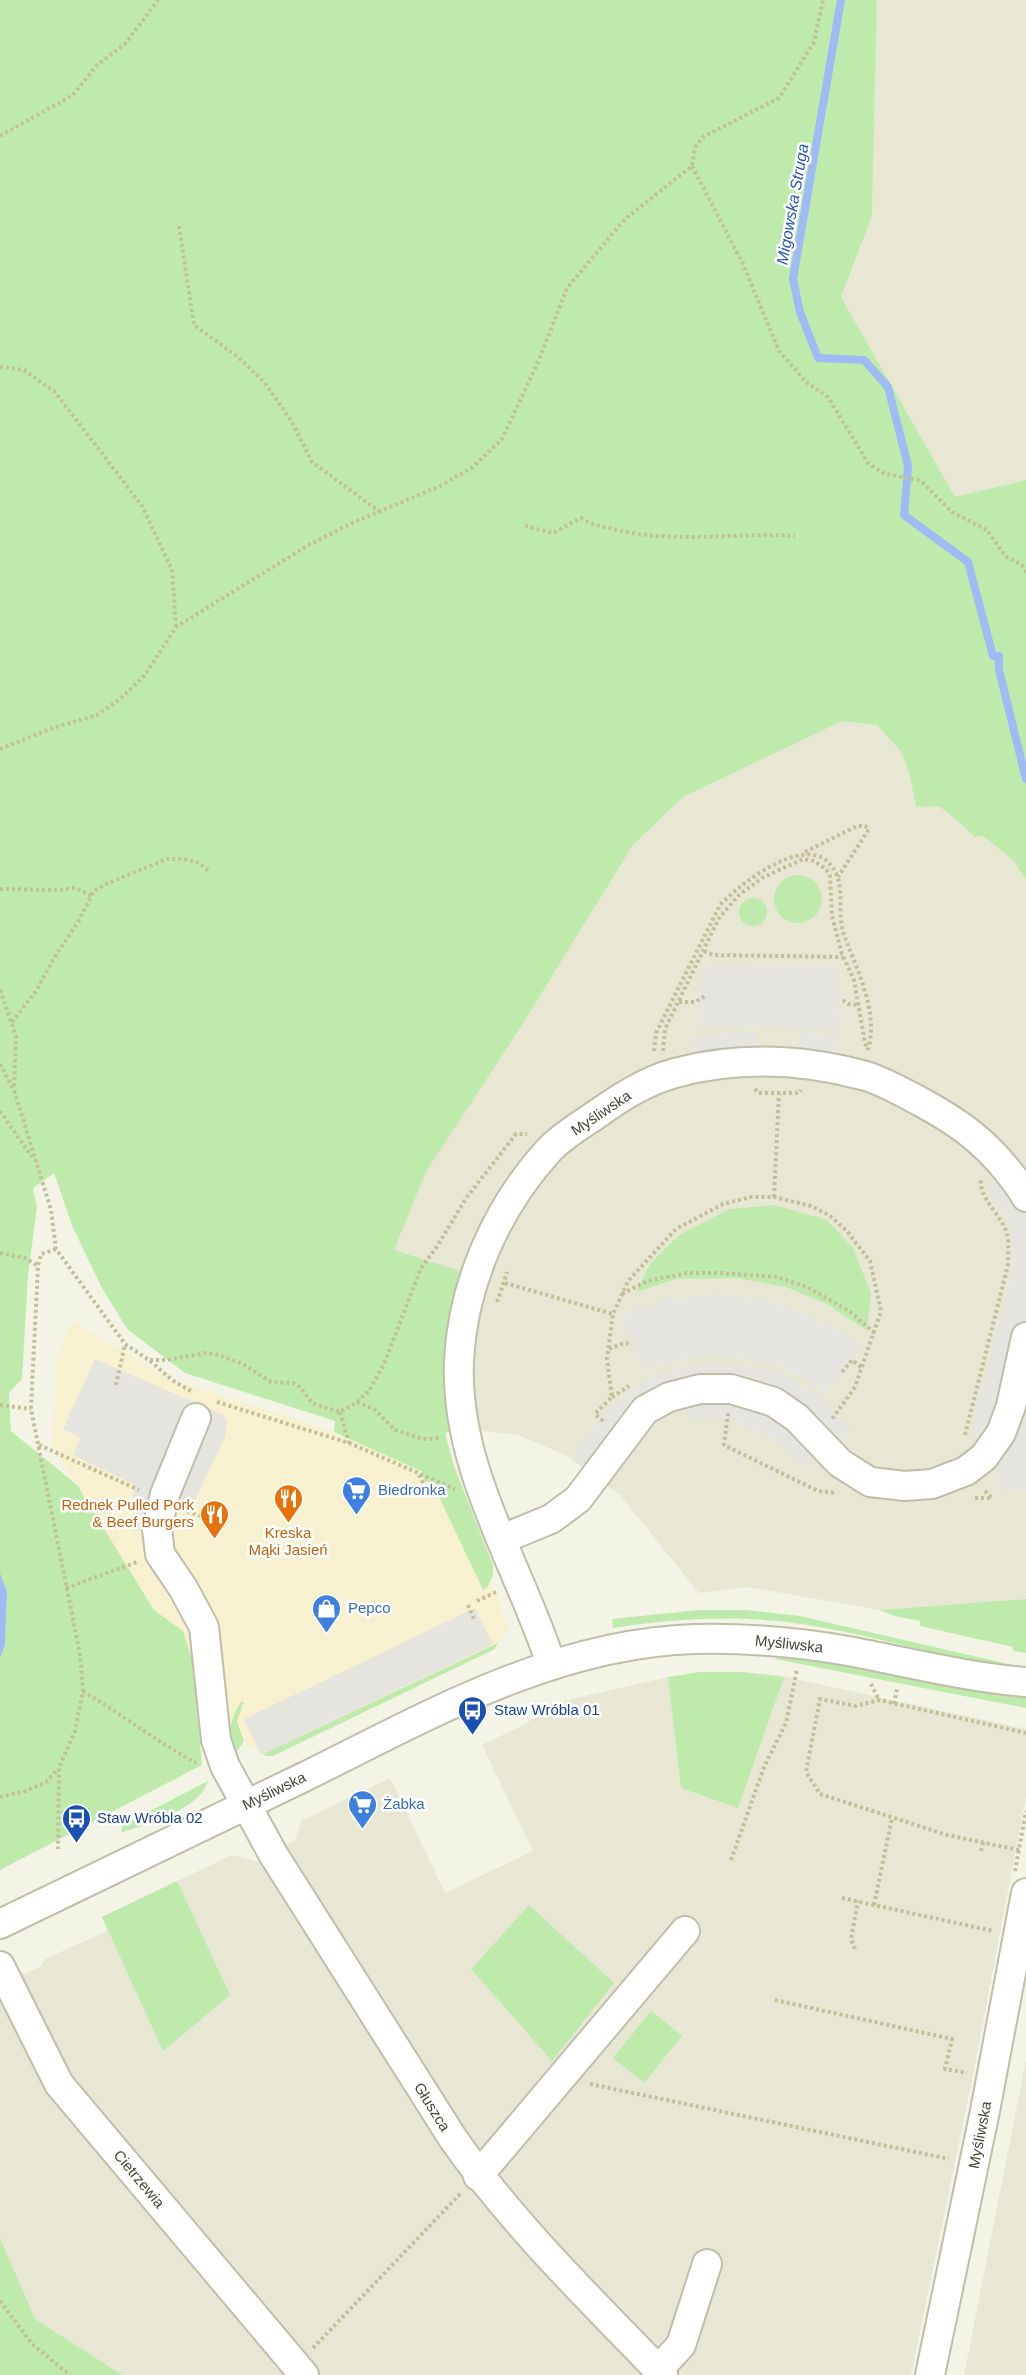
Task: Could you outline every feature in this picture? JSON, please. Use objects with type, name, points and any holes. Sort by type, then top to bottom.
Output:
[{"type":"street","name":"Myśliwska","points":[[551,1664],[538,1623],[471,1460],[460,1407],[459,1359],[466,1311],[480,1257],[519,1188],[550,1149],[625,1094],[662,1072],[674,1073],[727,1063],[774,1060],[817,1066],[865,1063],[912,1098],[956,1122],[992,1152],[1026,1197]]},
{"type":"street","points":[[502,1539],[551,1519],[578,1499],[645,1410],[669,1397],[700,1389],[730,1389],[774,1402],[797,1418],[840,1463],[870,1482],[905,1486],[968,1484],[1001,1433],[1011,1406],[1026,1336]]},
{"type":"street","points":[[160,1554],[157,1529],[163,1500],[201,1404]]},
{"type":"street","name":"Głuszca","points":[[160,1554],[183,1587],[204,1628],[216,1740],[225,1766],[280,1864],[478,2175],[503,2206],[661,2373]]},
{"type":"street","name":"Myśliwska","points":[[0,1924],[453,1705],[551,1664],[628,1644],[695,1639],[733,1639],[814,1645],[955,1673],[1026,1682]]},
{"type":"street","name":"Myśliwska","points":[[930,2375],[985,2111],[1026,1893]]},
{"type":"street","points":[[478,2175],[685,1931]]},
{"type":"street","name":"Cietrzewia","points":[[0,1966],[59,2084],[300,2370]]},
{"type":"street","points":[[661,2373],[681,2345],[708,2265]]},
{"type":"path","points":[[0,136],[73,96],[96,66],[126,43],[158,0]]},
{"type":"path","points":[[823,0],[814,42],[779,98],[703,137],[695,147],[692,166],[743,264],[779,351],[806,382],[828,397],[868,463],[883,473],[921,481],[952,512],[987,530],[1005,556],[1022,565],[1026,572]]},
{"type":"path","points":[[0,749],[53,728],[97,715],[119,700],[145,675],[177,627],[307,546],[352,523],[440,486],[473,467],[502,439],[538,362],[567,288],[625,219],[692,166]]},
{"type":"path","points":[[179,226],[194,326],[238,357],[264,382],[292,422],[312,462],[380,512]]},
{"type":"path","points":[[0,367],[24,370],[55,392],[142,506],[172,570],[177,627]]},
{"type":"path","points":[[525,526],[554,532],[581,518],[593,525],[633,534],[678,539],[768,534],[795,536]]},
{"type":"path","points":[[662,1072],[655,1058],[656,1033],[720,905],[756,874],[857,826],[865,826],[868,830],[838,877]]},
{"type":"path","points":[[803,853],[803,859]]},
{"type":"path","points":[[803,853],[816,854],[828,862],[838,877],[841,925],[868,1000],[871,1039],[865,1063]]},
{"type":"path","points":[[12,1022],[36,991],[94,891],[166,859],[184,859],[199,863],[210,872]]},
{"type":"path","points":[[662,1072],[665,1029],[719,918],[738,896],[762,878],[803,859],[814,861],[826,868],[830,876],[832,915],[843,957],[854,980],[860,1005],[865,1063]]},
{"type":"path","points":[[0,889],[75,888],[92,896]]},
{"type":"path","points":[[704,951],[713,956],[843,957]]},
{"type":"path","points":[[0,990],[16,1036],[14,1090]]},
{"type":"path","points":[[679,1002],[695,1002],[705,996]]},
{"type":"path","points":[[843,999],[848,1004],[860,1005]]},
{"type":"path","points":[[0,1064],[14,1090],[51,1210],[56,1249],[125,1344],[201,1404],[349,1443],[461,1492]]},
{"type":"path","points":[[753,1085],[758,1094],[779,1094],[799,1093],[805,1085]]},
{"type":"path","points":[[774,1197],[779,1094]]},
{"type":"path","points":[[0,1111],[35,1160]]},
{"type":"path","points":[[148,1360],[215,1354],[243,1364],[271,1382],[293,1383],[300,1387],[312,1403],[340,1412],[357,1402],[369,1391],[384,1364],[421,1268],[468,1197],[516,1134],[531,1134],[550,1149]]},
{"type":"path","points":[[968,1484],[965,1437],[1008,1265],[1009,1242],[1005,1230],[980,1190],[981,1173]]},
{"type":"path","points":[[622,1438],[595,1414],[612,1397],[607,1359],[608,1349],[613,1314],[628,1281],[640,1265],[676,1229],[723,1204],[751,1197],[774,1197],[811,1206],[829,1215],[846,1230],[870,1261],[881,1311],[875,1333],[855,1387],[817,1438]]},
{"type":"path","points":[[0,1797],[26,1791],[46,1782],[59,1768],[75,1731],[83,1691],[80,1654],[31,1409],[38,1266],[41,1254],[56,1249]]},
{"type":"path","points":[[0,1253],[25,1258],[38,1266]]},
{"type":"path","points":[[491,1302],[498,1300],[505,1283],[509,1263]]},
{"type":"path","points":[[621,1295],[648,1281],[687,1273],[777,1277],[807,1287],[849,1311],[875,1333]]},
{"type":"path","points":[[505,1283],[613,1314]]},
{"type":"path","points":[[608,1349],[624,1343],[632,1344]]},
{"type":"path","points":[[116,1385],[125,1344]]},
{"type":"path","points":[[842,1372],[852,1360],[862,1368]]},
{"type":"path","points":[[730,1389],[724,1445],[818,1491],[839,1493]]},
{"type":"path","points":[[357,1402],[374,1409],[395,1430],[423,1439],[436,1439],[450,1435]]},
{"type":"path","points":[[0,1405],[31,1409]]},
{"type":"path","points":[[340,1412],[349,1443]]},
{"type":"path","points":[[39,1445],[201,1516]]},
{"type":"path","points":[[419,1475],[425,1486]]},
{"type":"path","points":[[968,1484],[992,1498],[968,1484]]},
{"type":"path","points":[[66,1588],[160,1554]]},
{"type":"path","points":[[477,1601],[506,1588]]},
{"type":"path","points":[[468,1605],[474,1619]]},
{"type":"path","points":[[730,1860],[764,1767],[786,1724],[798,1670]]},
{"type":"path","points":[[871,1684],[879,1700]]},
{"type":"path","points":[[894,1704],[897,1689]]},
{"type":"path","points":[[83,1691],[141,1730],[202,1766]]},
{"type":"path","points":[[1019,1850],[892,1818],[820,1794],[806,1772],[820,1699],[856,1706],[879,1700],[1026,1733]]},
{"type":"path","points":[[58,1850],[59,1768]]},
{"type":"path","points":[[874,1905],[892,1818]]},
{"type":"path","points":[[981,1851],[983,1842]]},
{"type":"path","points":[[842,1898],[1004,1934]]},
{"type":"path","points":[[855,1949],[851,1939],[858,1901]]},
{"type":"path","points":[[775,2000],[952,2039],[945,2069],[976,2075]]},
{"type":"path","points":[[566,2072],[576,2081],[956,2161]]},
{"type":"path","points":[[300,2370],[478,2175]]},
{"type":"path","points":[[0,2301],[32,2344],[70,2375]]},
{"type":"shaded area","points":[[877,0],[1026,0],[1026,480],[955,498],[841,297],[872,216]]},
{"type":"shaded area","points":[[842,720],[877,725],[901,752],[909,772],[916,806],[939,806],[964,824],[974,836],[983,836],[1014,861],[1026,880],[1026,1599],[880,1610],[747,1587],[699,1593],[620,1495],[567,1456],[518,1435],[451,1427],[393,1250],[426,1172],[519,1030],[633,845],[683,797]]},
{"type":"shaded area","points":[[707,966],[840,967],[839,1029],[697,1026],[698,985]]},
{"type":"shaded area","points":[[755,1030],[757,1050],[693,1057],[691,1037]]},
{"type":"shaded area","points":[[801,1031],[840,1037],[836,1057],[798,1051]]},
{"type":"shaded area","points":[[1026,1159],[1026,1489],[1000,1490],[998,1471],[971,1432],[1015,1259],[1010,1224],[986,1189]]},
{"type":"shaded area","points":[[719,1294],[761,1299],[797,1311],[835,1328],[862,1345],[826,1394],[793,1372],[767,1363],[718,1355],[695,1356],[645,1370],[620,1316],[665,1299]]},
{"type":"shaded area","points":[[73,1322],[172,1380],[334,1432],[423,1472],[424,1481],[433,1484],[487,1588],[491,1583],[509,1629],[498,1643],[274,1751],[248,1746],[237,1720],[201,1736],[192,1659],[183,1631],[154,1610],[53,1447],[56,1359]]},
{"type":"shaded area","points":[[95,1359],[224,1415],[227,1422],[225,1437],[193,1505],[183,1501],[179,1512],[134,1532],[133,1484],[73,1455],[80,1438],[63,1429]]},
{"type":"shaded area","points":[[712,1363],[758,1367],[785,1374],[823,1398],[853,1432],[802,1467],[783,1444],[735,1420],[717,1418],[691,1421],[679,1386],[591,1467],[573,1456],[605,1412],[644,1380],[680,1367]]},
{"type":"shaded area","points":[[475,1608],[493,1644],[261,1755],[244,1719]]},
{"type":"shaded area","points":[[701,1672],[777,1675],[1026,1729],[1026,1796],[972,2080],[911,2375],[0,2375],[0,1985],[39,1967],[47,1958],[107,1931],[102,1917],[232,1855],[259,1862],[295,1840],[301,1821],[390,1778],[445,1893],[533,1851],[482,1745],[521,1726],[563,1701],[668,1677]]},
{"type":"shaded area","points":[[1026,2060],[1026,2375],[964,2375]]},
{"type":"green space","points":[[0,0],[877,0],[872,216],[841,297],[955,497],[1026,480],[1026,880],[1014,861],[983,836],[974,837],[939,806],[916,807],[909,772],[901,752],[877,725],[842,721],[683,797],[633,845],[519,1030],[426,1172],[394,1250],[460,1271],[447,1342],[452,1431],[445,1433],[454,1466],[493,1565],[493,1576],[487,1588],[483,1590],[433,1484],[424,1481],[423,1472],[334,1432],[335,1421],[185,1373],[127,1329],[102,1288],[73,1228],[54,1173],[33,1188],[37,1207],[28,1275],[22,1379],[9,1393],[11,1431],[77,1485],[154,1610],[183,1631],[192,1659],[202,1765],[0,1870],[0,1659],[5,1645],[7,1592],[0,1573]]},
{"type":"green space","points":[[793,875],[803,875],[815,882],[822,894],[822,904],[815,916],[803,923],[793,923],[778,912],[774,904],[774,894],[785,879]]},
{"type":"green space","points":[[753,898],[763,902],[767,912],[763,922],[753,926],[743,922],[739,912],[743,902]]},
{"type":"green space","points":[[774,1205],[827,1220],[853,1248],[871,1293],[867,1331],[825,1303],[786,1287],[735,1278],[677,1279],[636,1292],[650,1264],[679,1235],[729,1209]]},
{"type":"green space","points":[[1026,1599],[1026,1653],[1013,1651],[1013,1647],[920,1626],[920,1621],[894,1616],[880,1610]]},
{"type":"green space","points":[[699,1610],[746,1610],[800,1616],[1026,1668],[974,1661],[845,1632],[768,1620],[691,1619],[613,1628],[612,1619]]},
{"type":"green space","points":[[498,1643],[495,1649],[273,1756],[263,1754]]},
{"type":"green space","points":[[779,1656],[844,1664],[939,1684],[1020,1696],[1026,1698],[1026,1708],[775,1659]]},
{"type":"green space","points":[[701,1672],[741,1672],[784,1677],[738,1808],[681,1788],[668,1677]]},
{"type":"green space","points":[[241,1702],[244,1702],[237,1721],[244,1741],[236,1753],[231,1728],[234,1715]]},
{"type":"green space","points":[[208,1781],[195,1800],[184,1808],[159,1820],[121,1831],[123,1825]]},
{"type":"green space","points":[[177,1881],[230,1995],[163,2051],[102,1917]]},
{"type":"green space","points":[[529,1905],[614,1983],[552,2061],[471,1969]]},
{"type":"green space","points":[[651,2011],[682,2036],[644,2083],[613,2058]]},
{"type":"green space","points":[[0,2238],[35,2319],[122,2375],[0,2375]]},
{"type":"water","points":[[0,1573],[7,1592],[5,1645],[0,1659]]},
{"type":"waterway","name":"Migowska Struga","points":[[841,0],[793,279],[800,312],[818,358],[864,360],[888,387],[908,466],[904,515],[968,562],[993,656],[999,656],[999,670],[1026,779]]},
{"type":"place","name":"Biedronka","points":[[357,1516]]},
{"type":"place","name":"Kreska Mąki Jasień","points":[[288,1524]]},
{"type":"place","name":"Rednek Pulled Pork & Beef Burgers","points":[[215,1540]]},
{"type":"place","name":"Pepco","points":[[327,1634]]},
{"type":"place","name":"Staw Wróbla 01","points":[[473,1736]]},
{"type":"place","name":"Żabka","points":[[362,1830]]},
{"type":"place","name":"Staw Wróbla 02","points":[[76,1844]]}]
